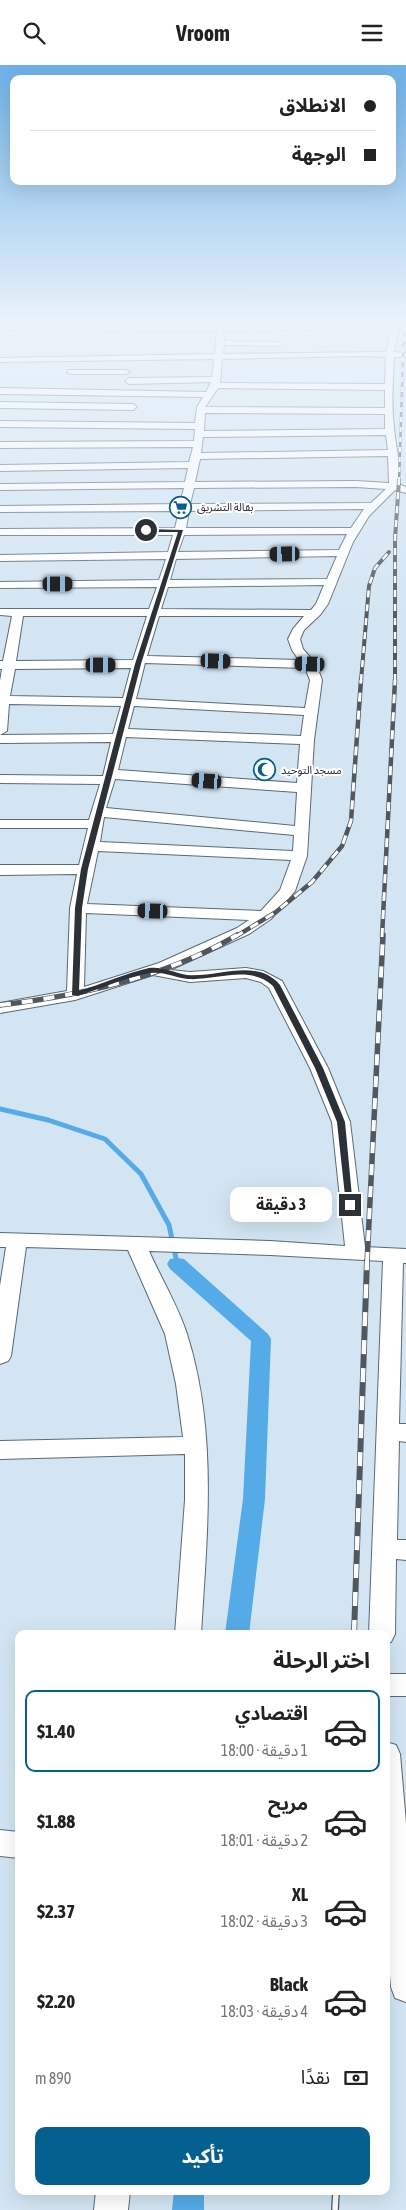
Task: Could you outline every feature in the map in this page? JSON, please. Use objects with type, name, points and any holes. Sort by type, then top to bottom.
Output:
[{"type":"street","points":[[76,425],[138,426],[197,445]]},
{"type":"street","points":[[76,995],[78,908],[85,869],[118,736],[186,507],[199,425]]},
{"type":"street","points":[[1,1007],[76,995],[152,970],[243,931],[266,916],[287,891],[300,856],[307,740],[316,680],[315,671],[294,645],[294,639],[302,625],[316,613],[342,553],[371,506],[393,486],[395,473],[390,425]]},
{"type":"street","points":[[136,444],[138,426]]},
{"type":"street","points":[[0,468],[197,445],[390,432]]},
{"type":"street","points":[[0,445],[197,445],[393,453]]},
{"type":"street","points":[[0,487],[190,485],[371,506]]},
{"type":"street","points":[[114,519],[123,486]]},
{"type":"street","points":[[0,557],[114,519],[186,507],[260,506],[285,496],[393,486],[406,490]]},
{"type":"street","points":[[237,597],[246,554],[246,530],[260,506]]},
{"type":"street","points":[[0,509],[32,545],[172,555],[342,553]]},
{"type":"street","points":[[0,585],[32,545],[114,519],[180,530],[355,531]]},
{"type":"street","points":[[0,532],[32,545],[164,583],[316,613]]},
{"type":"street","points":[[0,612],[156,611],[331,582]]},
{"type":"street","points":[[0,731],[4,665],[18,612]]},
{"type":"street","points":[[4,665],[139,662],[310,664]]},
{"type":"street","points":[[1,700],[128,702],[312,712]]},
{"type":"street","points":[[0,739],[118,736],[307,740]]},
{"type":"street","points":[[0,779],[109,777],[304,788]]},
{"type":"street","points":[[0,823],[97,818],[302,831]]},
{"type":"street","points":[[92,846],[300,856]]},
{"type":"street","points":[[0,870],[85,869]]},
{"type":"street","points":[[78,908],[266,916]]},
{"type":"street","points":[[152,970],[189,977],[258,973],[269,978],[276,985],[319,1068],[341,1122],[356,1254]]},
{"type":"street","points":[[0,1356],[8,1240],[400,1256],[395,1550],[383,1630]]},
{"type":"street","points":[[136,1245],[176,1334],[187,1384],[196,1445],[197,1500],[188,1630]]},
{"type":"street","points":[[0,1450],[196,1445]]},
{"type":"street","points":[[390,1685],[406,1685]]},
{"type":"street","points":[[390,1801],[406,1987]]},
{"type":"street","points":[[0,1843],[15,1845]]},
{"type":"street","points":[[111,2210],[113,2195]]},
{"type":"waterway","points":[[0,1109],[48,1120],[105,1139],[141,1174],[169,1225],[177,1263]]},
{"type":"waterway","points":[[177,1264],[261,1339],[254,1499],[238,1630]]},
{"type":"waterway","points":[[188,2210],[189,2195]]},
{"type":"railway","points":[[399,482],[401,425]]},
{"type":"railway","points":[[395,680],[395,539],[399,480]]},
{"type":"railway","points":[[361,681],[369,586],[375,568],[389,552]]},
{"type":"railway","points":[[235,937],[276,912],[312,882],[342,846],[351,821],[361,680]]},
{"type":"railway","points":[[382,937],[395,680]]},
{"type":"railway","points":[[0,1005],[91,990],[153,973],[182,962],[237,935]]},
{"type":"railway","points":[[367,1263],[383,935]]},
{"type":"railway","points":[[354,1630],[367,1261]]},
{"type":"railway","points":[[335,2210],[336,2195]]},
{"type":"place","name":"بقالة التشريق","points":[[181,507]]},
{"type":"place","name":"مسجد التوحيد","points":[[265,770]]},
{"type":"route","points":[[146,530],[180,530],[138,664],[110,774],[98,812],[92,846],[85,869],[78,908],[76,995],[152,970],[189,977],[258,973],[269,978],[276,985],[319,1068],[341,1122],[350,1205]]}]
